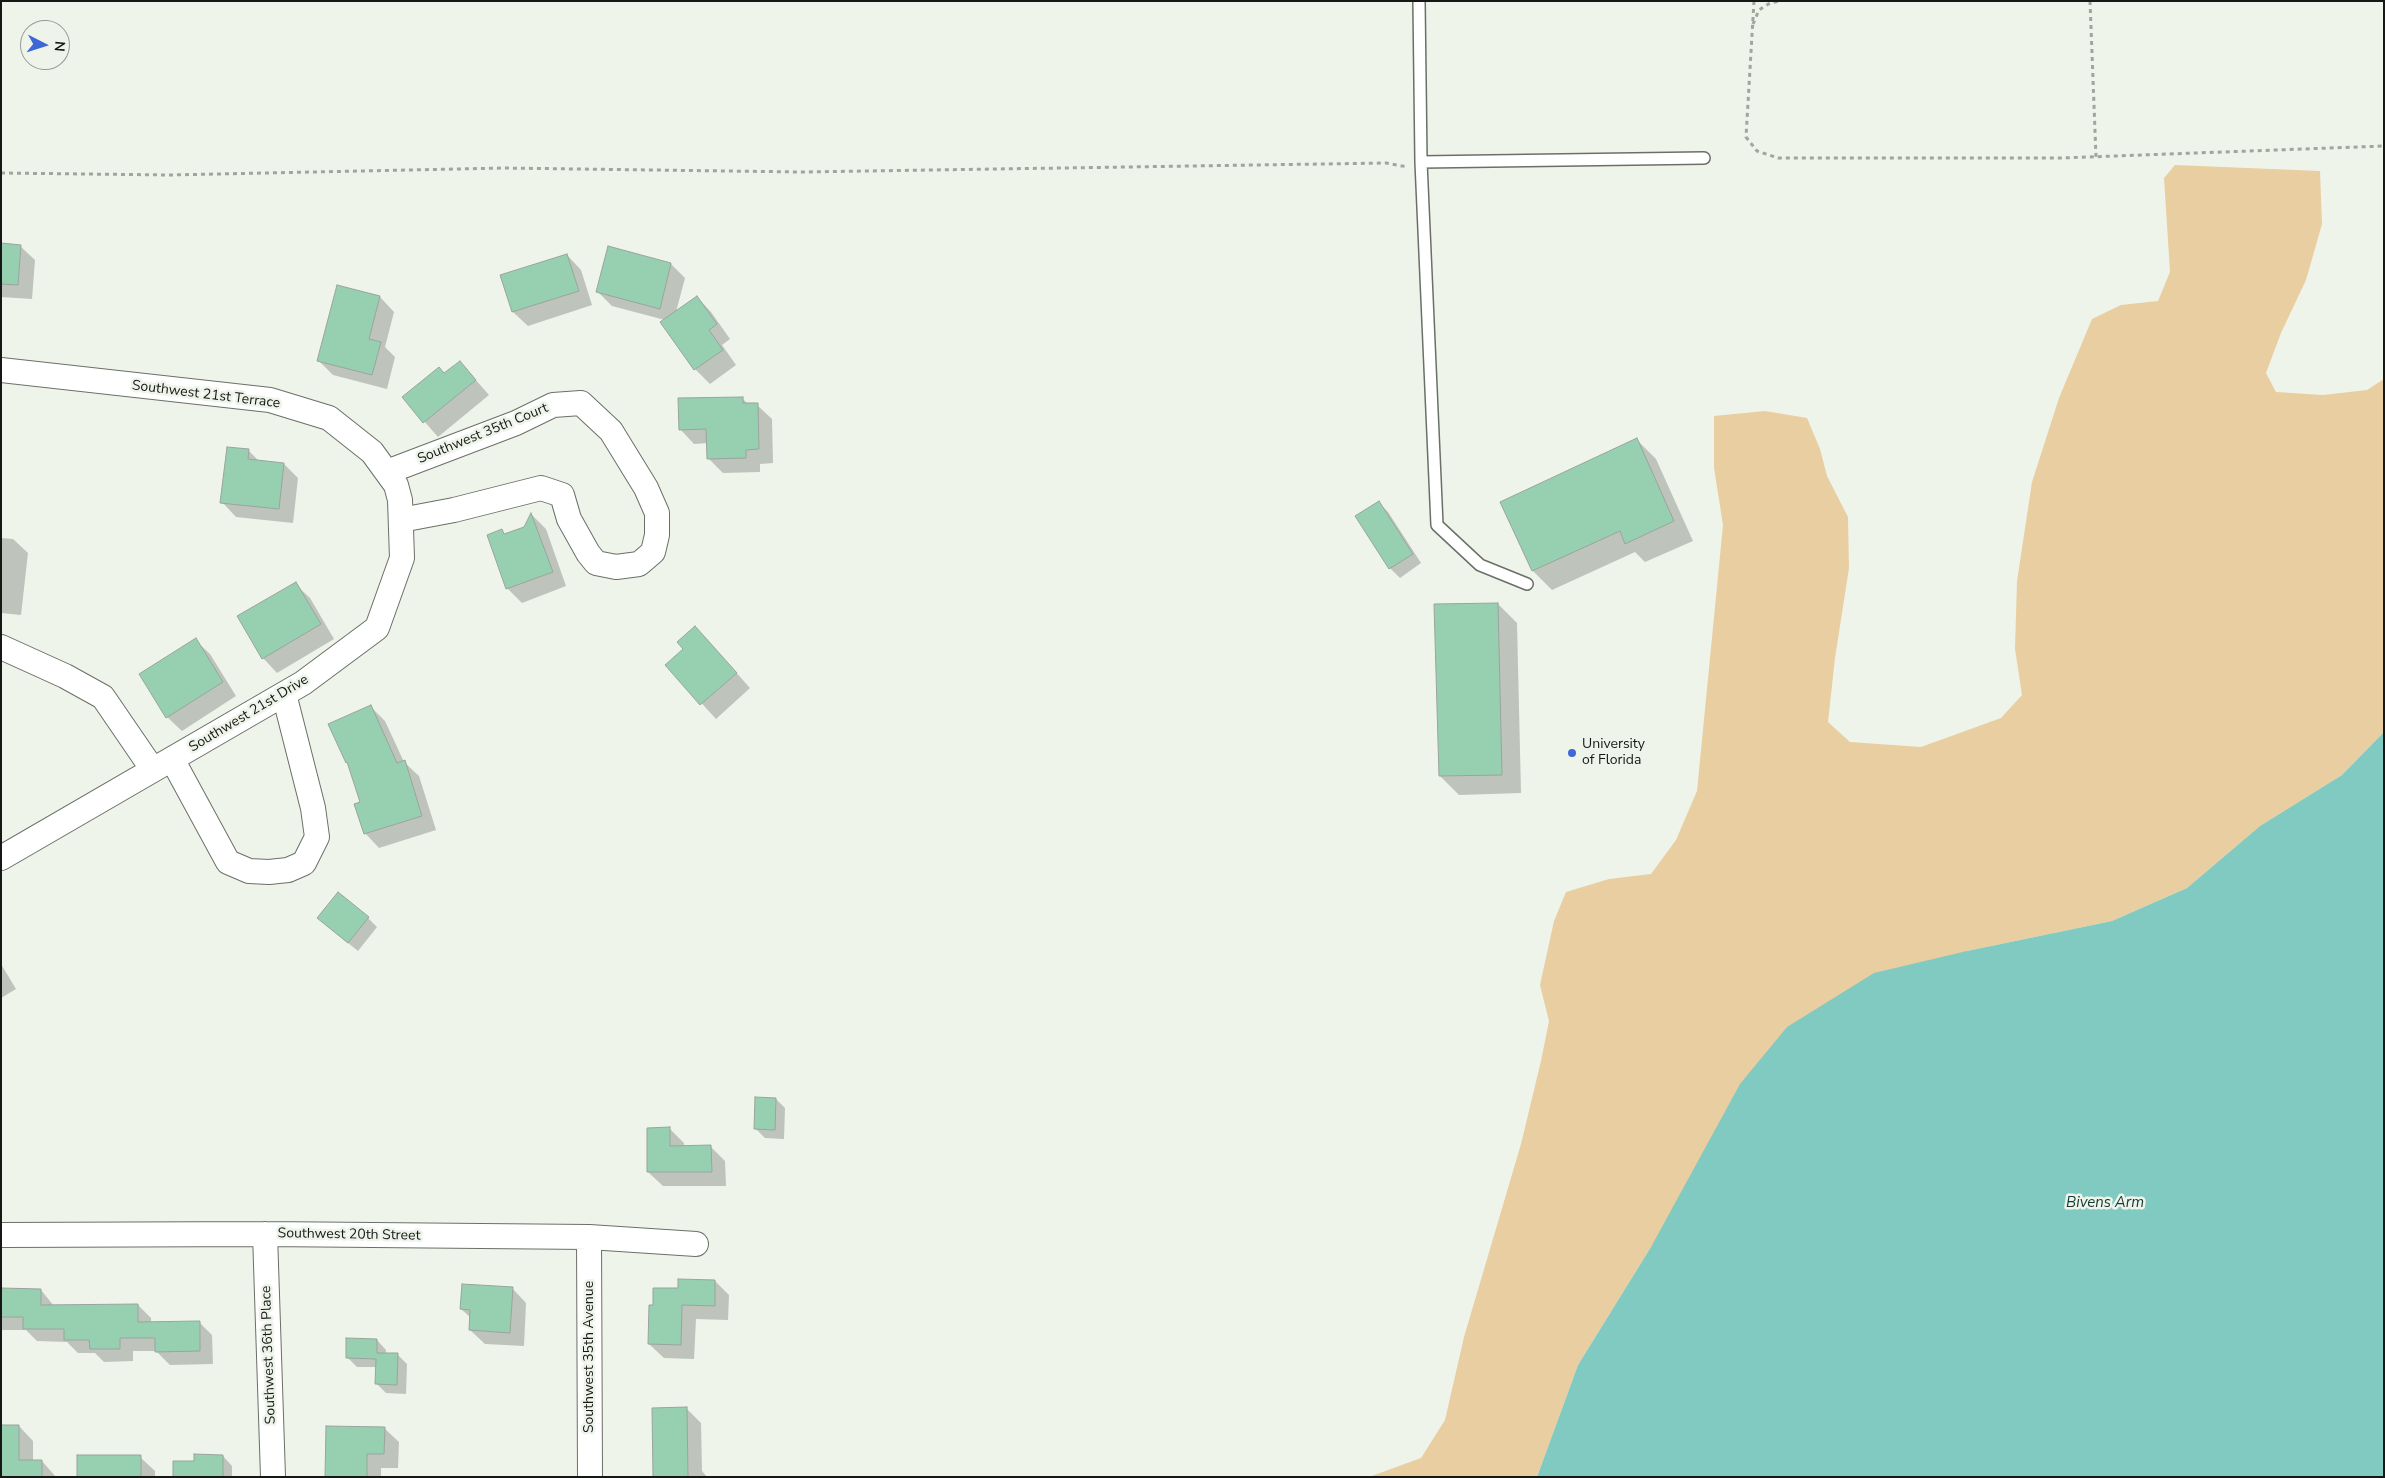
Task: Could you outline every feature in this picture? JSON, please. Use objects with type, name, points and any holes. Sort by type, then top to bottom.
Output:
[{"type":"street","name":"Southwest 21st Terrace","points":[[1,370],[270,400],[328,418],[372,452],[396,485],[401,510]]},
{"type":"street","name":"Southwest 35th Court","points":[[386,472],[516,422],[553,405],[581,403],[611,431],[646,488],[657,513],[657,535],[654,552],[639,564],[616,567],[596,563],[588,553],[569,519],[562,495],[541,488],[454,510],[401,510]]},
{"type":"street","name":"Southwest 21st Drive","points":[[1,858],[303,683],[377,628],[402,558],[401,510]]},
{"type":"street","points":[[1,647],[65,676],[103,697],[163,764],[228,862],[249,871],[269,872],[288,870],[304,863],[318,837],[313,808],[284,694]]},
{"type":"street","name":"Southwest 20th Street","points":[[1,1235],[265,1234],[589,1237],[696,1244]]},
{"type":"street","name":"Southwest 36th Place","points":[[265,1234],[273,1477]]},
{"type":"street","name":"Southwest 35th Avenue","points":[[589,1237],[590,1477]]},
{"type":"lane","points":[[1419,1],[1421,166],[1437,525],[1480,565],[1527,584]]},
{"type":"lane","points":[[1421,166],[1704,158]]},
{"type":"path","points":[[1754,1],[1746,137],[1757,151],[1778,158],[2096,157],[2384,146]]},
{"type":"path","points":[[1751,30],[1758,10],[1770,3],[1780,1]]},
{"type":"path","points":[[2090,1],[2096,157]]},
{"type":"path","points":[[1,173],[170,175],[502,168],[801,172],[1386,163],[1421,166]]},
{"type":"shaded area","points":[[2175,165],[2320,171],[2322,224],[2306,280],[2281,333],[2266,373],[2276,392],[2323,395],[2367,390],[2384,379],[2384,732],[2342,775],[2260,826],[2187,888],[2112,921],[1967,951],[1651,1247],[1578,1365],[1537,1477],[1369,1477],[1421,1458],[1445,1420],[1464,1337],[1521,1144],[1541,1061],[1549,1021],[1540,985],[1554,921],[1566,892],[1609,879],[1651,874],[1676,840],[1697,791],[1723,525],[1714,468],[1714,416],[1765,411],[1807,418],[1820,449],[1827,476],[1848,517],[1849,568],[1835,658],[1828,722],[1850,742],[1921,747],[2001,718],[2022,695],[2015,649],[2017,581],[2032,482],[2059,398],[2092,319],[2121,305],[2158,301],[2170,272],[2164,178]]},
{"type":"water","name":"Bivens Arm","points":[[2384,732],[2384,1477],[1537,1477],[1578,1365],[1651,1247],[1740,1084],[1787,1027],[1874,973],[1967,951],[2112,921],[2187,888],[2260,826],[2342,775]]},
{"type":"building","points":[[1,243],[21,245],[18,285],[1,284]]},
{"type":"building","points":[[608,246],[671,263],[660,309],[596,292]]},
{"type":"building","points":[[567,254],[579,291],[512,312],[500,275]]},
{"type":"building","points":[[337,285],[380,296],[369,339],[381,342],[372,375],[317,361]]},
{"type":"building","points":[[697,296],[717,324],[709,330],[723,350],[694,370],[660,322]]},
{"type":"building","points":[[460,361],[476,380],[423,423],[402,397],[439,367],[444,373]]},
{"type":"building","points":[[743,397],[743,403],[758,403],[759,449],[746,450],[746,458],[707,459],[706,429],[679,430],[678,398]]},
{"type":"building","points":[[1637,438],[1674,521],[1625,544],[1620,531],[1532,571],[1500,502]]},
{"type":"building","points":[[227,447],[249,449],[248,459],[284,463],[279,509],[220,503]]},
{"type":"building","points":[[1379,501],[1413,554],[1389,569],[1355,516]]},
{"type":"building","points":[[531,513],[553,572],[506,589],[487,535],[502,529],[504,534],[524,527]]},
{"type":"building","points":[[296,582],[321,624],[262,659],[237,616]]},
{"type":"building","points":[[1498,603],[1502,775],[1439,776],[1434,604]]},
{"type":"building","points":[[695,626],[737,673],[700,705],[665,665],[683,649],[677,642]]},
{"type":"building","points":[[196,638],[223,682],[166,718],[139,674]]},
{"type":"building","points":[[371,705],[397,763],[405,760],[422,816],[364,834],[354,804],[360,802],[347,762],[328,724]]},
{"type":"building","points":[[338,892],[369,917],[348,943],[317,918]]},
{"type":"building","points":[[755,1097],[776,1098],[775,1130],[754,1129]]},
{"type":"building","points":[[670,1127],[670,1146],[711,1145],[712,1172],[647,1172],[647,1128]]},
{"type":"building","points":[[678,1279],[715,1280],[715,1306],[682,1305],[681,1345],[648,1344],[649,1305],[653,1305],[653,1288],[678,1288]]},
{"type":"building","points":[[462,1284],[513,1287],[510,1333],[469,1330],[470,1310],[460,1309]]},
{"type":"building","points":[[1,1288],[41,1289],[41,1305],[138,1304],[138,1322],[200,1321],[200,1351],[155,1352],[155,1338],[120,1338],[120,1349],[90,1349],[89,1340],[64,1340],[64,1329],[23,1329],[23,1317],[1,1317]]},
{"type":"building","points":[[346,1338],[377,1339],[377,1353],[398,1353],[397,1385],[375,1384],[376,1359],[346,1358]]},
{"type":"building","points":[[687,1407],[688,1477],[653,1477],[652,1408]]},
{"type":"building","points":[[1,1425],[19,1425],[19,1460],[42,1460],[42,1477],[1,1477]]},
{"type":"building","points":[[326,1426],[385,1427],[384,1454],[367,1454],[367,1477],[325,1477]]},
{"type":"building","points":[[194,1454],[223,1455],[223,1477],[173,1477],[173,1461],[194,1461]]},
{"type":"building","points":[[77,1455],[141,1455],[141,1477],[77,1477]]},
{"type":"place","name":"University of Florida","points":[[1572,753]]}]
